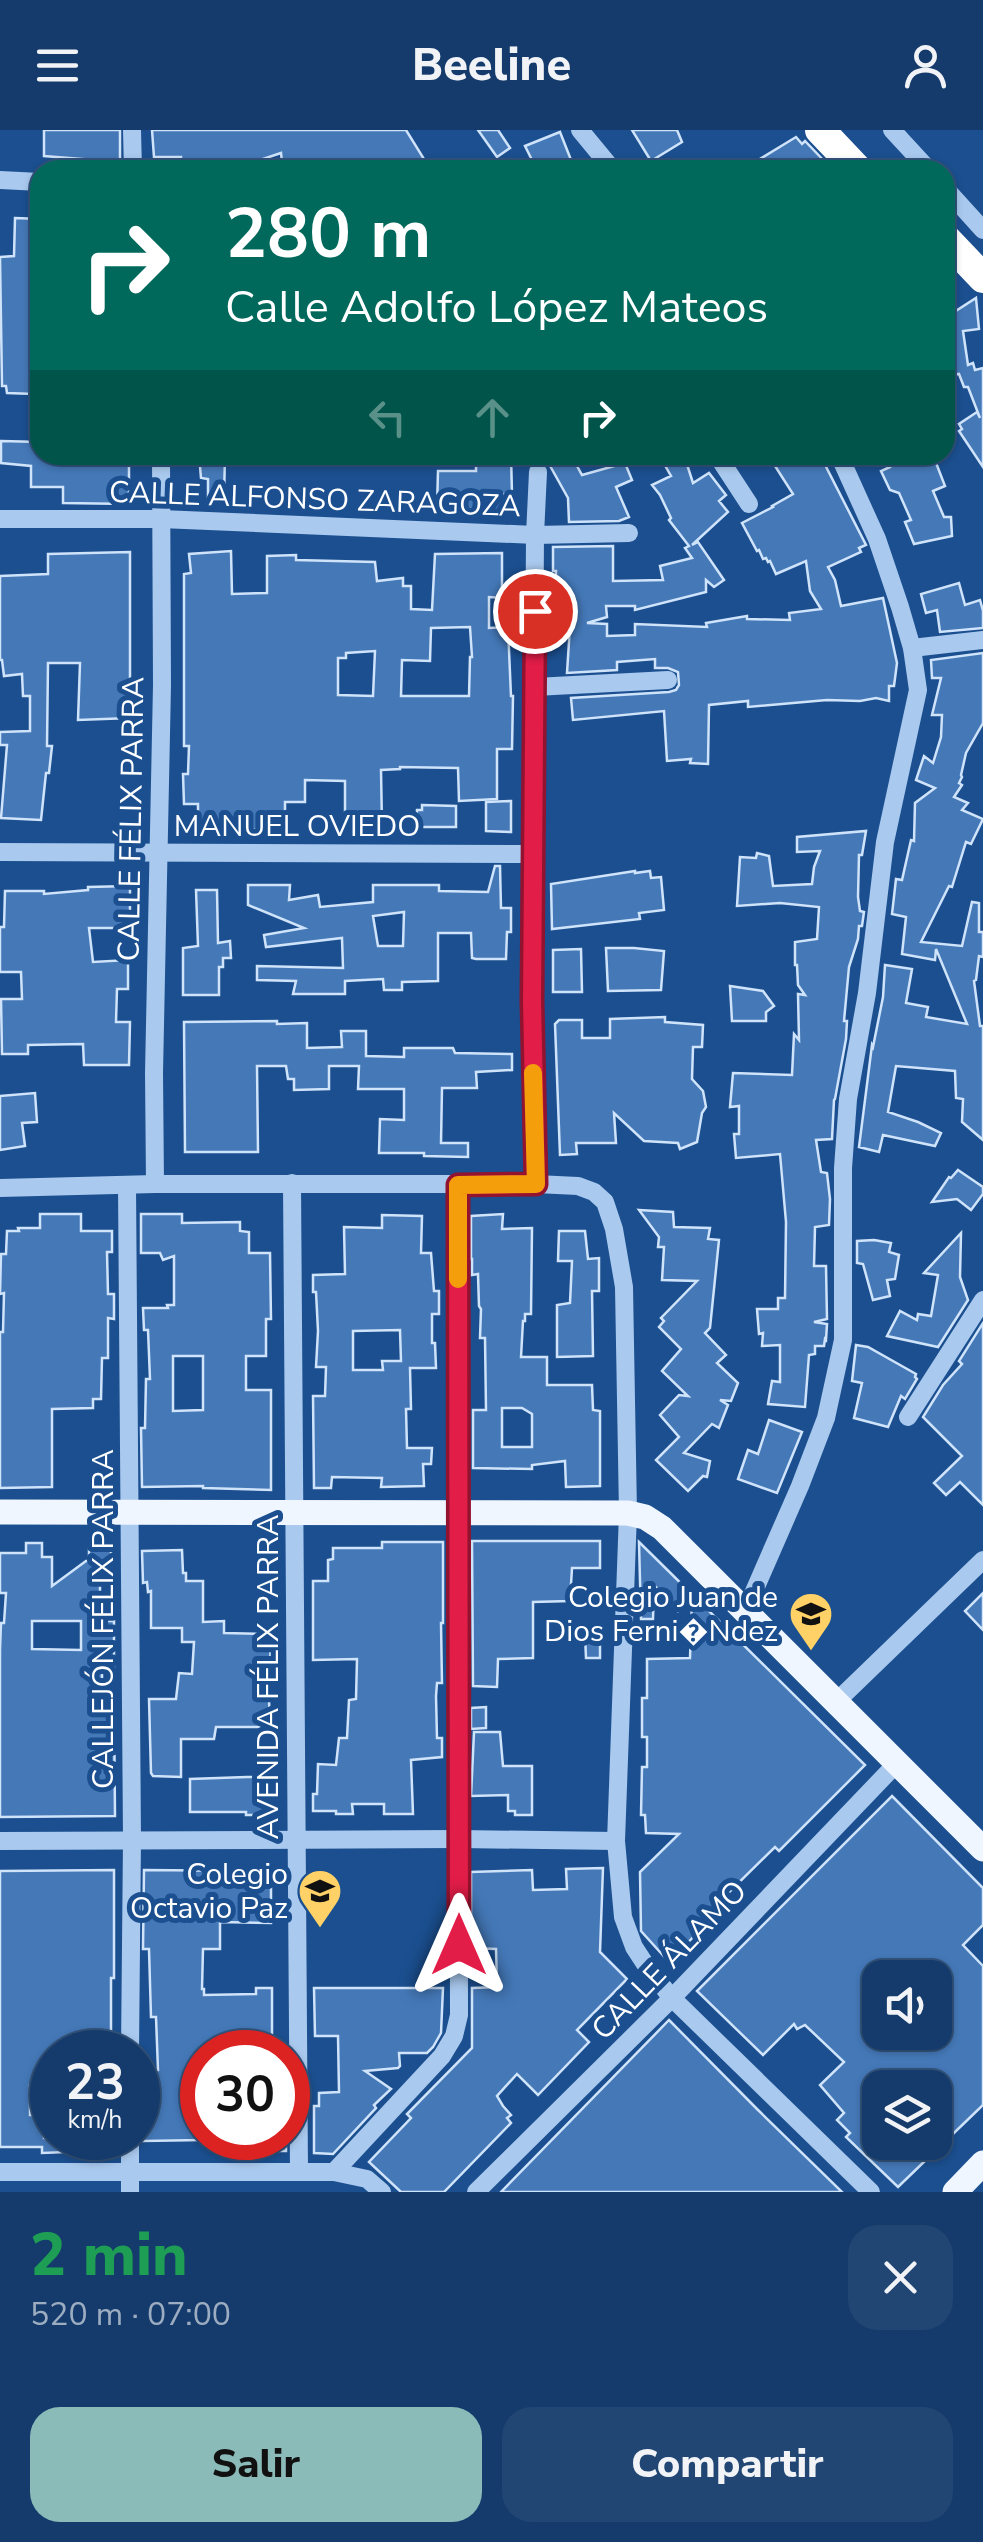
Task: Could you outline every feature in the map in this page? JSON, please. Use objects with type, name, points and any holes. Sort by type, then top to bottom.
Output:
[{"type":"highway","points":[[820,130],[848,160]]},
{"type":"highway","points":[[844,130],[872,160]]},
{"type":"highway","points":[[955,249],[983,278]]},
{"type":"highway","points":[[955,273],[983,302]]},
{"type":"main road","points":[[0,1512],[628,1512],[645,1517],[662,1528],[983,1849]]},
{"type":"main road","points":[[956,2192],[983,2163]]},
{"type":"street","points":[[132,130],[133,160]]},
{"type":"street","points":[[580,130],[605,160]]},
{"type":"street","points":[[892,130],[919,160]]},
{"type":"street","points":[[0,180],[30,182]]},
{"type":"street","points":[[955,199],[983,230]]},
{"type":"street","name":"CALLE FÉLIX PARRA","points":[[156,1184],[161,465]]},
{"type":"street","points":[[723,465],[749,504]]},
{"type":"street","points":[[746,1612],[826,1418],[844,1340],[843,1168],[848,1099],[867,994],[884,842],[918,690],[912,648],[877,539],[844,465]]},
{"type":"street","points":[[536,1184],[532,1001],[538,472]]},
{"type":"street","name":"CALLE ALFONSO ZARAGOZA","points":[[0,520],[161,519],[535,534],[629,533]]},
{"type":"street","points":[[912,648],[983,640]]},
{"type":"street","points":[[535,687],[668,680]]},
{"type":"street","name":"MANUEL OVIEDO","points":[[0,852],[533,854]]},
{"type":"street","name":"AVENIDA FÉLIX PARRA","points":[[292,1183],[298,2170]]},
{"type":"street","points":[[0,1188],[536,1184],[578,1186],[594,1192],[604,1202],[612,1218],[624,1287],[628,1512],[616,1841],[624,1917],[634,1947],[672,1998],[871,2192]]},
{"type":"street","points":[[334,2172],[442,2056],[454,2036],[459,2016],[458,1185]]},
{"type":"street","name":"CALLEJÓN FÉLIX PARRA","points":[[128,1186],[130,2030]]},
{"type":"street","points":[[908,1417],[983,1300]]},
{"type":"street","points":[[836,1702],[983,1560]]},
{"type":"street","name":"CALLE ÁLAMO","points":[[476,2192],[672,1998],[898,1762]]},
{"type":"street","points":[[0,1841],[616,1841]]},
{"type":"street","points":[[0,2172],[130,2182],[298,2170],[367,2179],[382,2192]]},
{"type":"building","points":[[44,130],[120,130],[120,160],[44,156]]},
{"type":"building","points":[[152,130],[406,130],[424,159],[282,160],[281,153],[260,160],[154,157]]},
{"type":"building","points":[[478,130],[498,130],[510,148],[497,157]]},
{"type":"building","points":[[632,130],[677,130],[682,142],[650,160]]},
{"type":"building","points":[[560,132],[571,160],[532,160],[525,146]]},
{"type":"building","points":[[796,137],[823,160],[758,160]]},
{"type":"building","points":[[15,218],[30,219],[30,394],[7,393],[6,386],[2,386],[0,257],[14,256]]},
{"type":"building","points":[[976,298],[979,329],[963,331],[968,365],[973,363],[975,370],[983,368],[983,467],[959,431],[959,424],[977,412],[980,418],[968,387],[964,387],[959,374],[955,375],[955,312]]},
{"type":"building","points":[[1,441],[30,442],[30,465],[129,465],[129,504],[63,503],[63,487],[31,487],[31,466],[1,463]]},
{"type":"building","points":[[200,465],[225,465],[224,499],[208,500],[208,479],[201,478]]},
{"type":"building","points":[[476,465],[511,465],[512,494],[504,494],[504,510],[437,507],[438,471],[476,471]]},
{"type":"building","points":[[550,465],[576,465],[582,475],[626,465],[632,480],[616,487],[629,517],[619,521],[569,522],[568,498]]},
{"type":"building","points":[[665,465],[687,465],[693,483],[709,473],[726,495],[719,501],[728,512],[692,545],[698,542],[724,580],[714,587],[706,580],[706,592],[635,610],[635,606],[606,606],[607,617],[587,623],[607,624],[607,636],[635,635],[635,624],[707,627],[706,623],[747,616],[790,620],[789,613],[821,609],[810,591],[806,561],[776,574],[770,561],[757,551],[742,523],[793,494],[774,465],[825,465],[866,545],[859,548],[861,552],[828,567],[841,606],[883,598],[897,663],[894,686],[889,686],[889,701],[876,698],[748,707],[748,701],[709,705],[708,764],[690,763],[691,759],[667,761],[664,711],[573,720],[571,698],[669,692],[679,685],[678,672],[655,668],[655,659],[617,662],[617,670],[567,673],[570,626],[555,626],[553,547],[613,546],[613,581],[663,580],[660,566],[692,558],[685,548],[689,546],[669,520],[652,485],[671,476]]},
{"type":"building","points":[[937,465],[945,486],[933,491],[944,517],[951,517],[952,536],[914,544],[905,522],[911,520],[899,493],[890,490],[881,471],[890,467]]},
{"type":"building","points":[[231,551],[232,594],[267,593],[267,556],[375,562],[377,581],[403,578],[403,586],[411,586],[411,609],[432,610],[435,554],[502,553],[502,598],[489,597],[489,628],[508,627],[512,749],[497,749],[497,799],[459,801],[458,768],[400,767],[381,770],[382,825],[345,825],[345,781],[305,780],[305,802],[285,802],[285,830],[198,829],[198,804],[184,804],[183,774],[188,774],[189,746],[184,746],[184,574],[191,573],[189,554]],"holes":[[[470,627],[469,696],[401,696],[402,660],[430,661],[431,628]],[[375,651],[373,696],[338,695],[338,658],[346,658],[346,653]]]},
{"type":"building","points":[[130,552],[130,718],[78,720],[80,663],[48,663],[47,746],[52,746],[41,820],[1,818],[7,745],[0,745],[0,732],[30,731],[30,696],[23,696],[22,674],[4,676],[0,660],[0,576],[48,574],[48,554]]},
{"type":"building","points":[[959,583],[965,605],[980,600],[983,628],[940,632],[937,610],[926,613],[921,594]]},
{"type":"building","points":[[983,653],[983,723],[966,753],[959,783],[962,785],[954,797],[968,803],[962,810],[983,819],[971,844],[966,842],[952,887],[949,886],[921,942],[962,946],[972,902],[979,903],[983,957],[979,956],[974,981],[983,1026],[983,1140],[962,1122],[963,1099],[956,1098],[955,1071],[896,1066],[888,1112],[941,1133],[935,1146],[883,1135],[879,1152],[859,1147],[885,965],[912,969],[906,1003],[928,1007],[926,1017],[967,1024],[936,949],[935,960],[902,954],[906,917],[892,914],[896,879],[902,880],[911,840],[914,841],[915,803],[935,788],[916,780],[924,756],[933,763],[941,737],[942,715],[932,715],[941,678],[932,678],[931,660]]},
{"type":"building","points":[[511,801],[511,832],[486,831],[486,802]]},
{"type":"building","points":[[422,805],[456,806],[456,827],[416,825],[417,810],[422,810]]},
{"type":"building","points":[[866,831],[859,855],[858,897],[860,911],[864,912],[849,967],[846,1039],[834,1100],[832,1139],[816,1140],[821,1172],[827,1173],[830,1199],[829,1225],[815,1227],[814,1266],[826,1266],[827,1319],[814,1322],[827,1324],[826,1340],[824,1346],[815,1346],[815,1354],[809,1355],[805,1407],[768,1404],[772,1381],[780,1382],[780,1345],[762,1346],[757,1309],[778,1309],[778,1298],[785,1298],[786,1222],[780,1154],[736,1158],[734,1134],[739,1134],[739,1106],[730,1107],[733,1073],[792,1075],[794,1034],[799,1040],[798,994],[805,995],[798,985],[795,942],[817,939],[819,907],[780,903],[737,906],[740,857],[756,858],[757,853],[769,856],[773,886],[812,884],[820,851],[797,852],[797,837]]},
{"type":"building","points":[[495,866],[500,866],[501,908],[511,908],[506,959],[472,958],[471,933],[438,933],[438,981],[402,982],[402,990],[384,990],[383,979],[345,981],[345,994],[293,994],[296,981],[257,980],[257,966],[343,968],[342,938],[266,947],[264,935],[304,928],[248,905],[248,885],[290,885],[289,900],[318,895],[320,907],[373,902],[373,885],[439,885],[439,891],[488,892]],"holes":[[[404,912],[403,946],[378,946],[373,916]]]},
{"type":"building","points":[[650,871],[651,878],[661,877],[664,910],[639,913],[640,919],[552,929],[551,884]]},
{"type":"building","points":[[130,886],[130,928],[89,928],[93,962],[128,960],[128,989],[117,989],[116,1022],[130,1022],[129,1065],[84,1065],[83,1044],[28,1045],[28,1054],[2,1054],[1,999],[22,999],[21,972],[0,972],[5,891],[44,894]]},
{"type":"building","points":[[196,890],[217,890],[218,943],[230,941],[231,958],[223,958],[223,967],[219,967],[219,995],[183,995],[183,948],[198,946]]},
{"type":"building","points":[[606,948],[664,951],[661,990],[608,991]]},
{"type":"building","points":[[581,949],[582,992],[553,992],[553,950]]},
{"type":"building","points":[[730,986],[763,991],[774,1006],[766,1012],[766,1021],[732,1021]]},
{"type":"building","points":[[665,1017],[665,1022],[703,1025],[702,1047],[693,1047],[692,1079],[703,1091],[706,1107],[697,1142],[680,1149],[678,1143],[644,1141],[614,1113],[616,1143],[576,1143],[577,1154],[560,1155],[555,1024],[559,1020],[582,1020],[582,1038],[610,1038],[610,1019]]},
{"type":"building","points":[[184,1022],[307,1023],[307,1048],[342,1047],[341,1031],[366,1031],[366,1056],[404,1057],[404,1048],[453,1048],[455,1053],[512,1054],[512,1070],[476,1072],[477,1088],[442,1088],[441,1143],[468,1143],[468,1157],[379,1153],[380,1119],[404,1120],[404,1089],[358,1089],[359,1066],[329,1066],[329,1089],[294,1090],[294,1079],[288,1079],[286,1066],[257,1066],[258,1152],[185,1152]]},
{"type":"building","points":[[35,1093],[37,1122],[22,1123],[25,1146],[0,1150],[0,1096]]},
{"type":"building","points":[[958,1170],[983,1187],[983,1194],[971,1210],[957,1199],[932,1202]]},
{"type":"building","points":[[639,1210],[673,1212],[674,1227],[710,1228],[708,1239],[719,1240],[710,1328],[705,1333],[726,1355],[717,1363],[738,1383],[731,1401],[720,1400],[728,1405],[719,1428],[712,1424],[684,1453],[710,1461],[707,1477],[703,1476],[688,1491],[656,1460],[679,1437],[660,1415],[679,1395],[688,1396],[662,1371],[681,1349],[659,1327],[664,1321],[661,1318],[697,1281],[662,1280],[664,1247],[658,1247],[659,1237]]},
{"type":"building","points":[[40,1214],[81,1214],[81,1231],[112,1231],[112,1252],[107,1252],[108,1294],[114,1294],[114,1319],[108,1318],[108,1358],[102,1358],[101,1399],[93,1399],[93,1408],[52,1409],[52,1487],[0,1488],[0,1332],[4,1293],[0,1294],[1,1254],[6,1254],[7,1231],[40,1228]]},
{"type":"building","points":[[141,1214],[182,1214],[182,1223],[240,1222],[240,1231],[249,1232],[249,1253],[270,1253],[271,1319],[266,1319],[266,1356],[246,1356],[246,1390],[271,1390],[271,1490],[142,1487],[141,1428],[145,1428],[146,1379],[150,1379],[143,1308],[174,1305],[174,1256],[163,1260],[160,1253],[141,1253]],"holes":[[[173,1356],[203,1356],[203,1410],[173,1411]]]},
{"type":"building","points":[[503,1214],[502,1229],[532,1228],[531,1314],[525,1314],[523,1321],[521,1357],[547,1357],[547,1385],[592,1385],[593,1410],[600,1411],[600,1486],[566,1487],[565,1461],[532,1465],[532,1469],[473,1468],[473,1410],[486,1410],[485,1338],[480,1338],[478,1274],[472,1275],[471,1216]],"holes":[[[502,1408],[522,1408],[532,1414],[532,1447],[502,1447]]]},
{"type":"building","points":[[382,1215],[422,1216],[421,1253],[431,1253],[434,1291],[439,1291],[439,1314],[432,1314],[436,1368],[410,1368],[411,1409],[406,1409],[407,1448],[432,1448],[431,1464],[423,1464],[424,1486],[381,1487],[382,1478],[332,1477],[331,1488],[314,1488],[313,1396],[325,1396],[326,1367],[316,1367],[318,1331],[313,1275],[345,1274],[344,1227],[382,1228]],"holes":[[[400,1330],[401,1361],[382,1361],[383,1370],[353,1370],[353,1331]]]},
{"type":"building","points":[[559,1231],[585,1231],[588,1259],[599,1258],[599,1291],[592,1291],[593,1356],[557,1357],[557,1305],[570,1303],[572,1261],[558,1261]]},
{"type":"building","points":[[961,1233],[960,1277],[968,1300],[938,1347],[887,1336],[900,1311],[917,1320],[918,1314],[931,1316],[938,1275],[924,1273]]},
{"type":"building","points":[[857,1241],[891,1243],[889,1252],[899,1255],[895,1279],[887,1280],[890,1296],[873,1300],[863,1264],[857,1263]]},
{"type":"building","points":[[983,1323],[983,1505],[960,1482],[946,1495],[934,1483],[962,1456],[923,1417],[962,1364],[959,1361]]},
{"type":"building","points":[[856,1345],[868,1347],[916,1374],[917,1379],[905,1399],[901,1396],[888,1427],[854,1418],[862,1383],[852,1381]]},
{"type":"building","points":[[769,1420],[802,1432],[777,1493],[738,1479],[748,1450],[758,1454]]},
{"type":"building","points":[[472,1541],[600,1541],[600,1568],[572,1568],[570,1601],[533,1602],[533,1658],[498,1659],[497,1687],[473,1686]]},
{"type":"building","points":[[382,1542],[443,1542],[442,1683],[437,1683],[436,1696],[437,1738],[442,1738],[442,1757],[411,1760],[413,1814],[384,1814],[384,1804],[352,1804],[353,1814],[313,1811],[318,1764],[336,1765],[339,1738],[347,1738],[349,1700],[356,1699],[357,1659],[313,1660],[313,1581],[328,1581],[328,1560],[333,1559],[333,1548],[382,1548]]},
{"type":"building","points":[[639,1542],[865,1765],[779,1851],[775,1847],[720,1901],[724,1906],[669,1962],[641,1931],[640,1872],[679,1834],[646,1833],[645,1815],[641,1815],[642,1767],[647,1767],[642,1698],[647,1698],[647,1659],[690,1658],[692,1601],[678,1611],[654,1585],[653,1619],[641,1619]]},
{"type":"building","points":[[26,1543],[42,1543],[42,1557],[52,1557],[52,1586],[89,1561],[89,1547],[111,1548],[111,1582],[100,1582],[100,1621],[114,1621],[114,1669],[102,1668],[102,1699],[114,1699],[115,1816],[0,1817],[0,1650],[6,1593],[0,1593],[0,1553],[26,1553]],"holes":[[[32,1621],[81,1621],[81,1650],[32,1649]]]},
{"type":"building","points":[[182,1550],[186,1581],[203,1581],[203,1622],[224,1621],[224,1633],[271,1634],[270,1727],[216,1727],[214,1739],[181,1739],[181,1777],[153,1776],[149,1699],[176,1699],[179,1673],[192,1674],[194,1642],[182,1642],[182,1628],[151,1628],[151,1591],[148,1592],[147,1582],[143,1583],[142,1551]]},
{"type":"building","points":[[983,1593],[983,1630],[965,1611]]},
{"type":"building","points":[[600,1634],[600,1658],[586,1658],[585,1635]]},
{"type":"building","points":[[486,1707],[486,1728],[471,1729],[471,1708]]},
{"type":"building","points":[[474,1732],[500,1732],[503,1766],[532,1766],[532,1815],[508,1811],[508,1795],[471,1796]]},
{"type":"building","points":[[272,1777],[272,1815],[190,1812],[190,1779]]},
{"type":"building","points":[[892,1796],[983,1888],[983,1925],[963,1945],[983,1966],[983,2105],[952,2135],[952,2070],[862,2070],[862,2152],[846,2137],[850,2133],[837,2120],[844,2113],[820,2085],[844,2062],[805,2025],[797,2029],[794,2024],[763,2055],[697,1991]]},
{"type":"building","points":[[603,1868],[600,1952],[627,1979],[577,2030],[589,2042],[538,2095],[517,2074],[497,2096],[511,2115],[507,2118],[511,2123],[444,2192],[401,2192],[369,2162],[411,2118],[407,2114],[472,2048],[472,1988],[497,1987],[496,1949],[471,1948],[471,1872],[532,1870],[533,1890],[567,1889],[566,1869]]},
{"type":"building","points":[[114,1870],[111,2030],[30,2030],[30,2147],[0,2147],[0,1871]]},
{"type":"building","points":[[144,1870],[271,1871],[271,1923],[220,1922],[220,1949],[203,1949],[202,1989],[204,1995],[256,1994],[256,1988],[272,1988],[272,2030],[180,2030],[180,2140],[160,2141],[160,2030],[156,2030],[156,2017],[151,2017],[149,1949],[143,1949]]},
{"type":"building","points":[[314,1988],[443,1988],[441,2033],[433,2047],[427,2053],[399,2053],[398,2068],[365,2071],[391,2089],[333,2154],[314,2153],[314,2106],[319,2106],[319,2093],[339,2092],[338,2036],[315,2036]]},
{"type":"building","points":[[669,2020],[757,2109],[842,2192],[501,2192]]},
{"type":"building","points":[[870,2160],[926,2160],[898,2187]]},
{"type":"slow traffic","points":[[458,1279],[458,1185],[536,1184],[533,1073]]},
{"type":"place","name":"Colegio Juan de Dios Ferni�Ndez","points":[[811,1652]]},
{"type":"place","name":"Colegio Octavio Paz","points":[[320,1929]]},
{"type":"route","points":[[459,1945],[458,1185],[536,1184],[532,1001],[535,611]]}]
